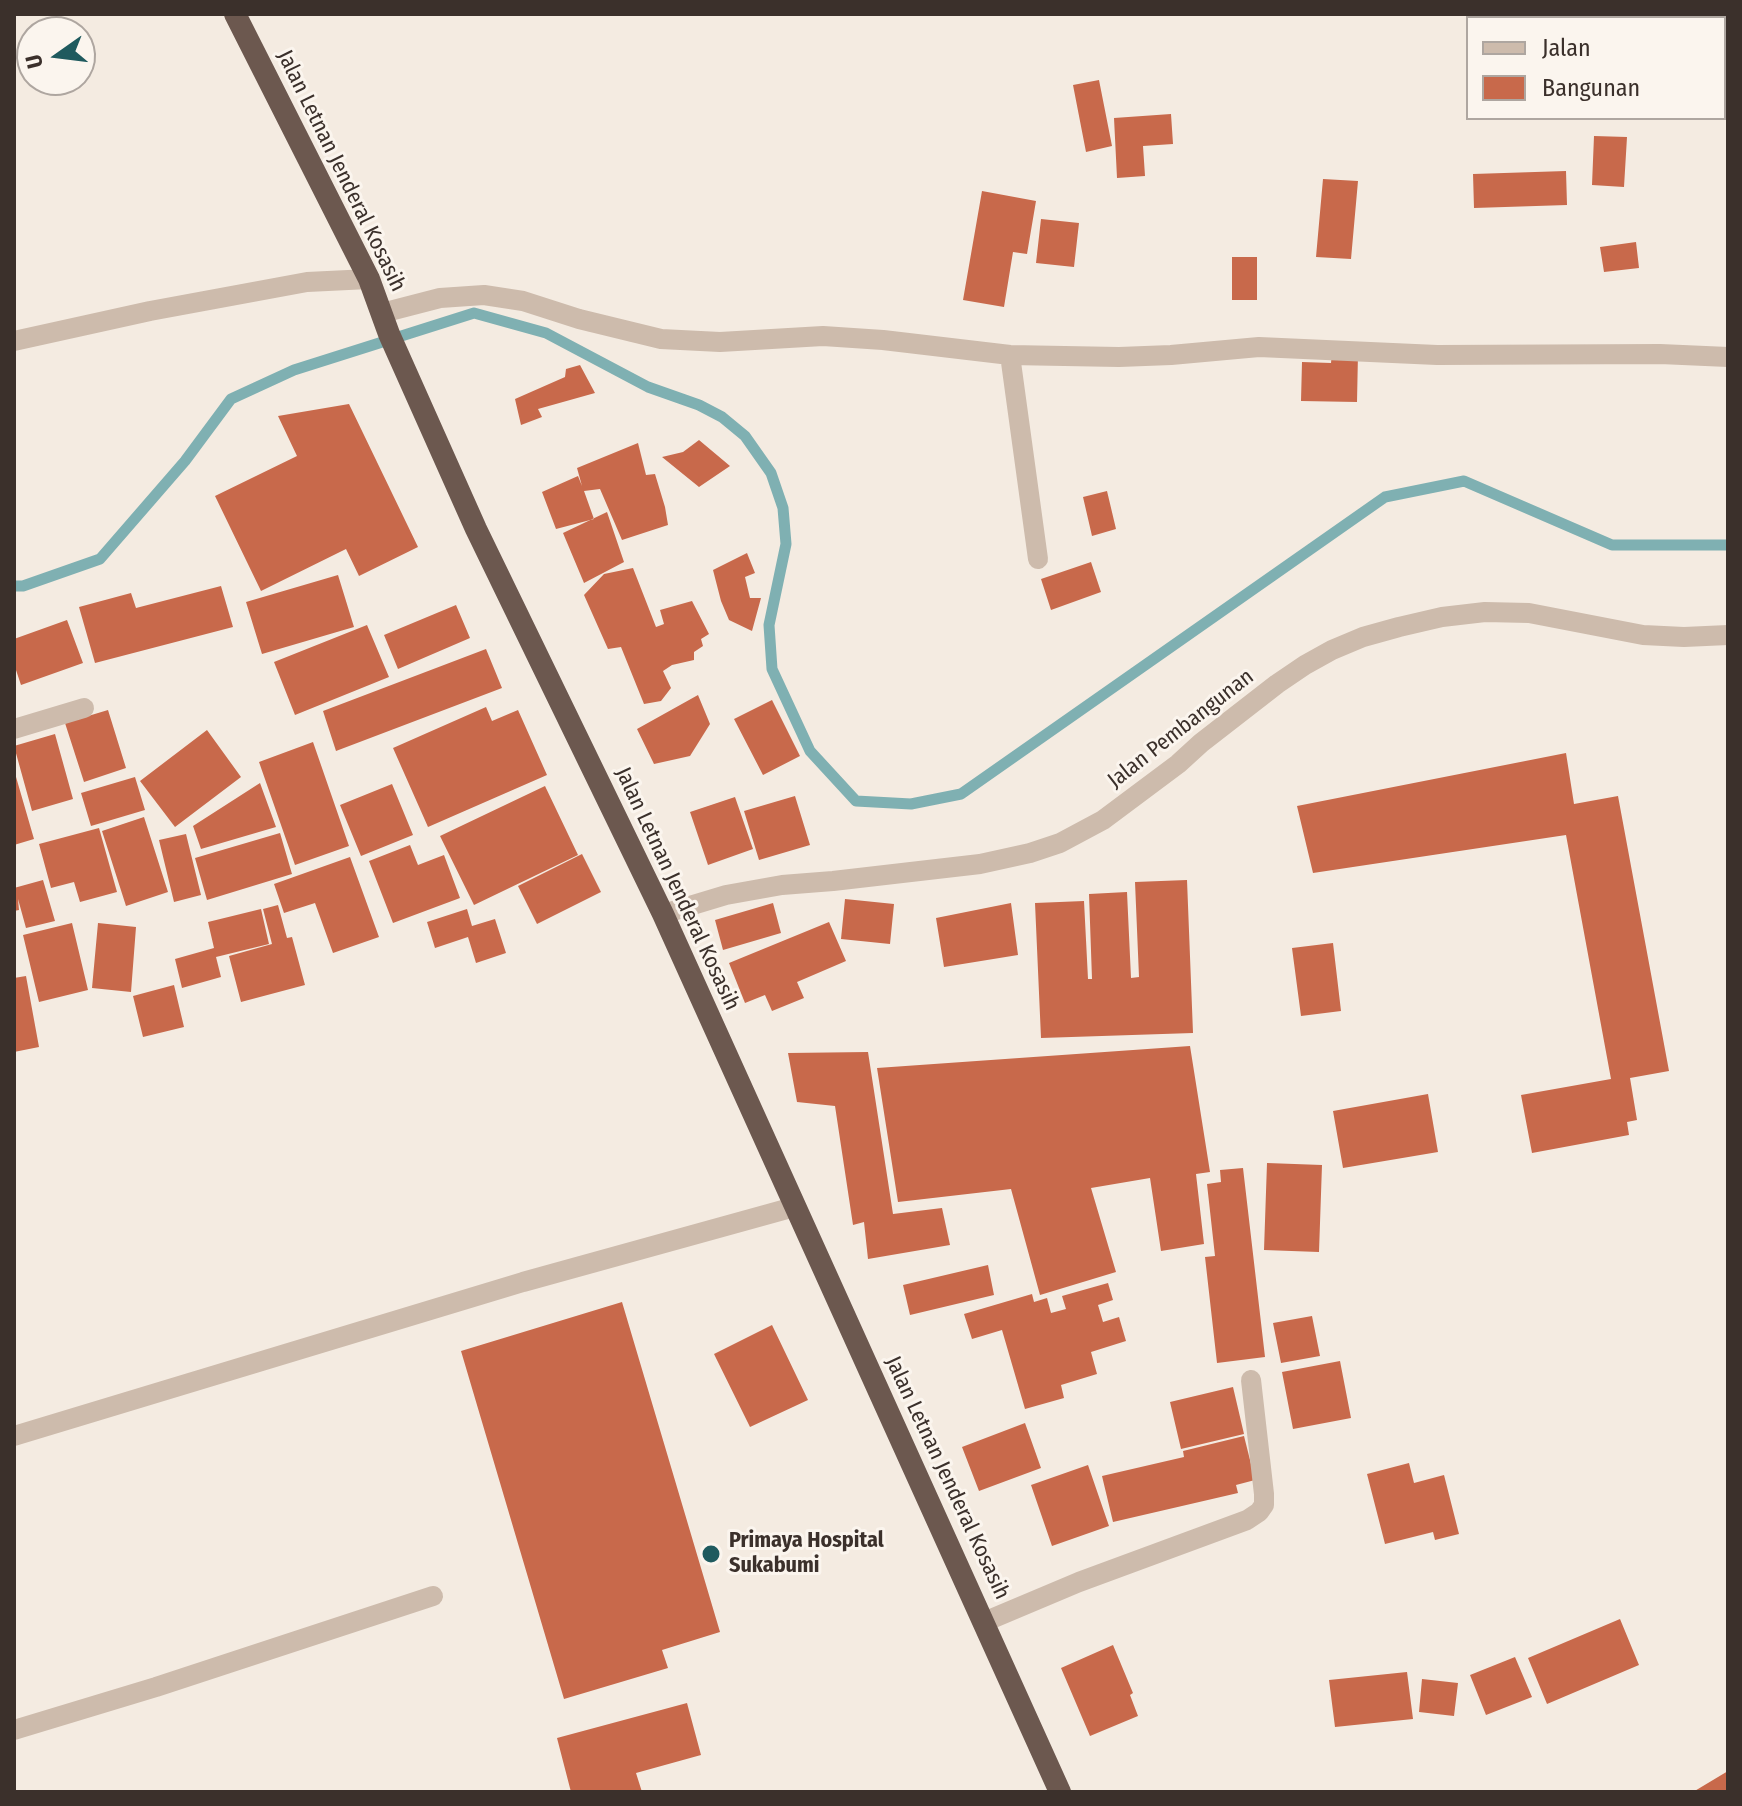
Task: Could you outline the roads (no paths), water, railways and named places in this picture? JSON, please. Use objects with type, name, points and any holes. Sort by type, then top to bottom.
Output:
[{"type":"highway","name":"Jalan Letnan Jenderal Kosasih","points":[[235,14],[369,279],[406,372],[476,529],[663,914],[1060,1792]]},
{"type":"street","points":[[14,341],[150,311],[307,282],[369,279]]},
{"type":"street","points":[[386,324],[440,298],[484,295],[523,301],[579,319],[661,339],[720,342],[823,336],[1010,355],[1132,357],[1259,347],[1437,355],[1660,354],[1728,357]]},
{"type":"street","points":[[1010,355],[1038,559]]},
{"type":"street","name":"Jalan Pembangunan","points":[[663,914],[726,895],[782,885],[980,864],[1060,843],[1103,820],[1305,665],[1363,637],[1399,627],[1442,617],[1485,612],[1529,613],[1643,635],[1728,635]]},
{"type":"street","points":[[14,729],[84,708]]},
{"type":"street","points":[[14,1436],[523,1282],[794,1207]]},
{"type":"street","points":[[984,1622],[1079,1582],[1247,1520],[1259,1512],[1264,1505],[1264,1494],[1251,1380]]},
{"type":"street","points":[[14,1730],[433,1596]]},
{"type":"waterway","points":[[14,586],[23,586],[100,559],[185,461],[231,399],[294,370],[474,313],[546,333],[648,387],[699,405],[722,417],[745,436],[771,473],[783,508],[786,544],[769,625],[772,669],[810,751],[856,801],[911,804],[961,794],[1385,497],[1464,481],[1612,545],[1728,545]]},
{"type":"place","name":"Primaya Hospital Sukabumi","points":[[711,1554]]}]
